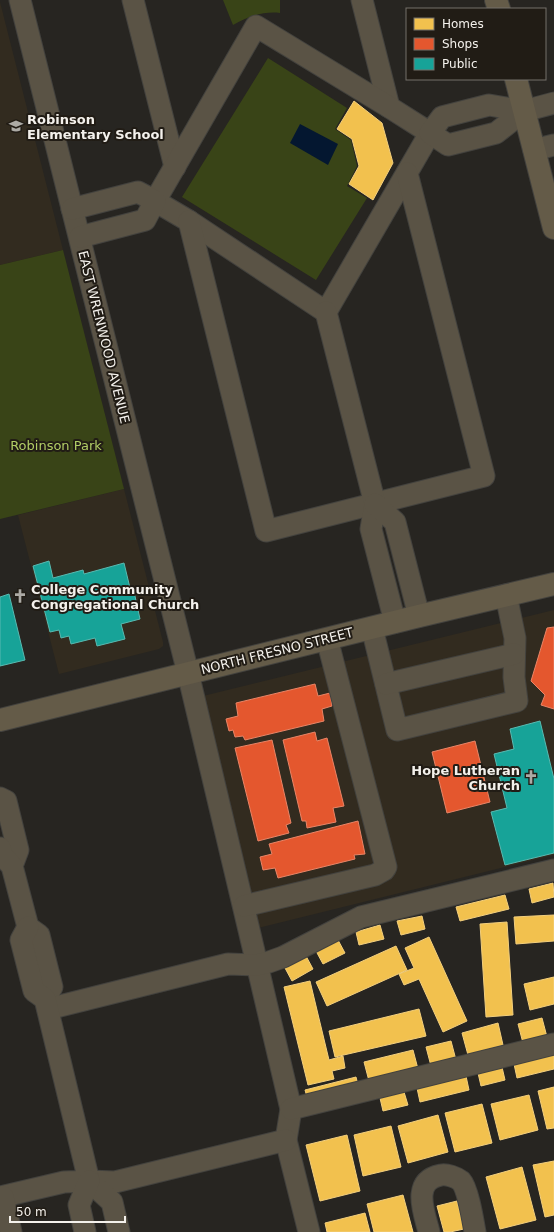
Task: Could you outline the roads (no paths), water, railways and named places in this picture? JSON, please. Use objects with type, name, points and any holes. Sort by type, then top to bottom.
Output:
[{"type":"main road","points":[[516,80],[524,111],[544,148],[554,228]]},
{"type":"main road","name":"NORTH FRESNO STREET","points":[[0,720],[394,622],[554,584]]},
{"type":"street","name":"EAST WRENWOOD AVENUE","points":[[20,0],[188,673],[291,1109]]},
{"type":"street","points":[[133,0],[174,167]]},
{"type":"street","points":[[362,0],[389,107]]},
{"type":"street","points":[[80,237],[145,220],[256,26],[389,107],[448,145],[496,133],[524,111],[554,103]]},
{"type":"street","points":[[326,312],[430,133],[442,117],[489,105],[524,111]]},
{"type":"street","points":[[189,221],[266,531],[484,476],[407,173]]},
{"type":"street","points":[[72,209],[138,192],[189,221],[326,312],[375,504],[371,529],[394,622]]},
{"type":"street","points":[[375,504],[395,522],[419,616]]},
{"type":"street","points":[[372,628],[397,730],[517,701],[514,677],[515,638],[506,595]]},
{"type":"street","points":[[244,906],[375,875],[384,870],[386,867],[327,639]]},
{"type":"street","points":[[386,684],[514,654]]},
{"type":"street","points":[[0,798],[6,801],[18,850],[12,866]]},
{"type":"street","points":[[0,848],[2,855],[12,866],[28,927],[21,940],[34,991],[46,1004],[89,1181],[112,1202],[119,1232]]},
{"type":"street","points":[[46,1004],[228,964],[257,965],[283,957],[361,917],[554,870]]},
{"type":"street","points":[[309,1232],[286,1140],[291,1109],[554,1044]]},
{"type":"street","points":[[11,1232],[1,1197],[64,1182],[115,1182],[286,1140]]},
{"type":"street","points":[[429,1232],[421,1202],[421,1193],[423,1187],[428,1181],[436,1176],[445,1174],[460,1181],[465,1189],[475,1232]]},
{"type":"street","points":[[85,1232],[79,1204],[89,1181]]},
{"type":"water","points":[[300,124],[338,144],[328,165],[290,143]]},
{"type":"place","name":"Robinson Elementary School","points":[[16,126]]},
{"type":"place","name":"College Community Congregational Church","points":[[20,596]]},
{"type":"place","name":"Hope Lutheran Church","points":[[531,777]]},
{"type":"park label","name":"Robinson Park","points":[[56,445]]}]
